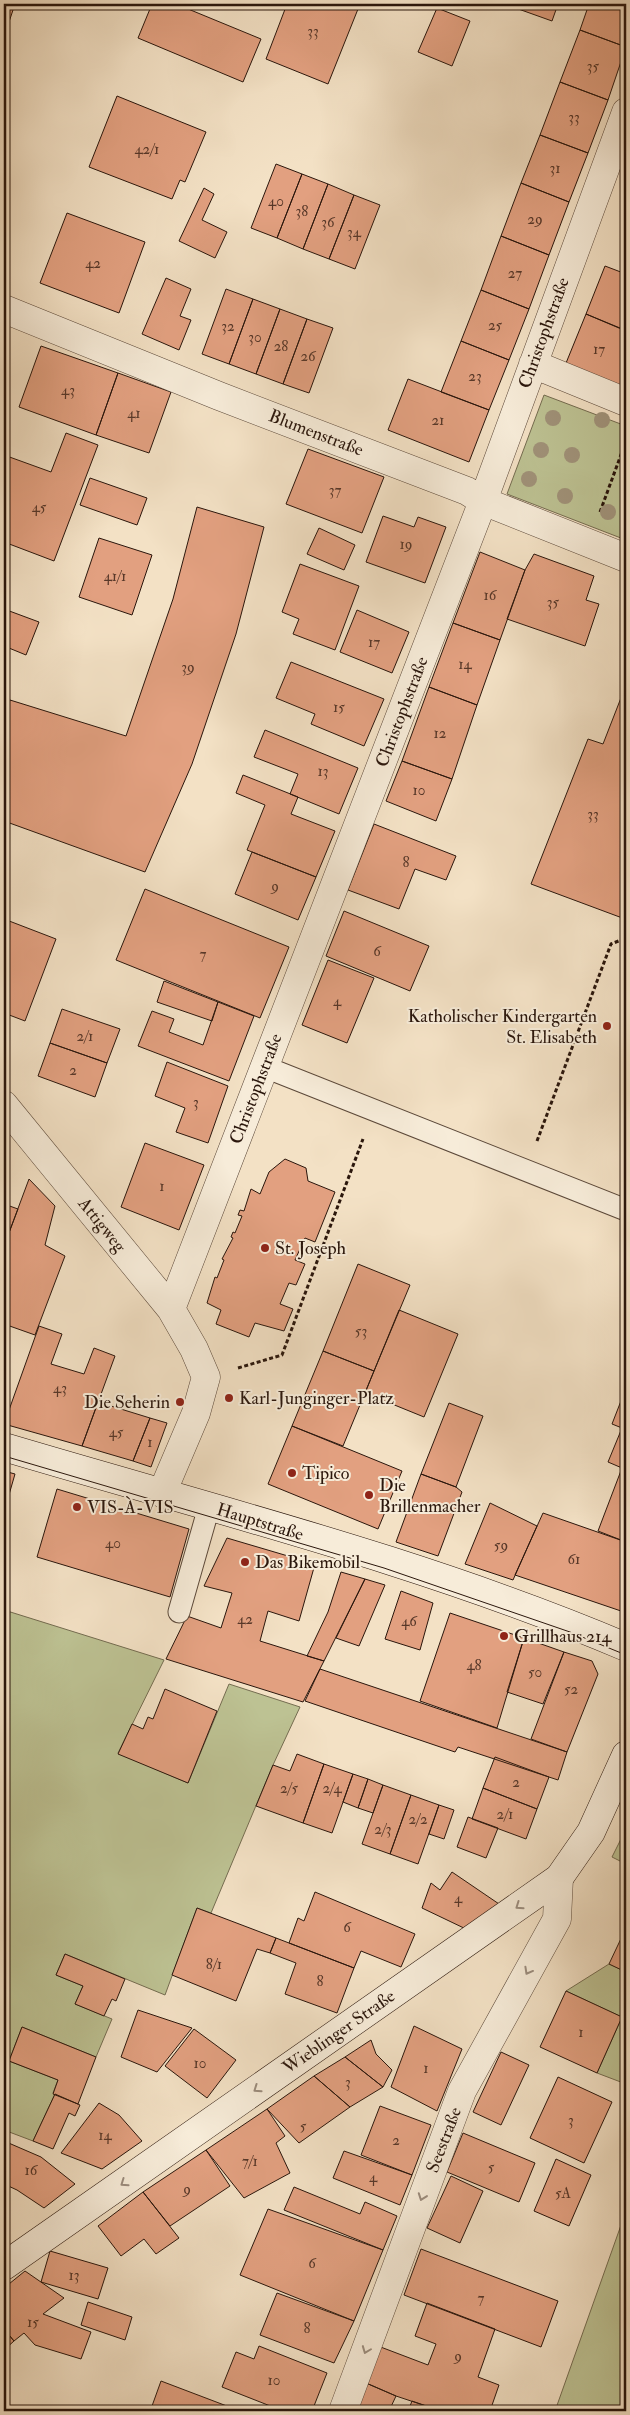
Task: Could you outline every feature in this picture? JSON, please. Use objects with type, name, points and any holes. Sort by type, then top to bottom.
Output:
[{"type":"street","name":"Christophstraße","points":[[171,1309],[483,501],[626,112]]},
{"type":"street","name":"Blumenstraße","points":[[4,310],[219,396],[467,490],[483,501],[626,558]]},
{"type":"street","points":[[533,364],[626,402]]},
{"type":"street","name":"Attigweg","points":[[4,1105],[171,1309],[194,1349],[206,1377]]},
{"type":"street","points":[[162,1493],[196,1413],[206,1377]]},
{"type":"street","name":"Hauptstraße","points":[[4,1447],[209,1507],[461,1586],[573,1624],[626,1647]]},
{"type":"street","name":"Wieblinger Straße","points":[[4,2266],[559,1878],[592,1832],[626,1756]]},
{"type":"street","name":"Seestraße","points":[[342,2411],[462,2091],[557,1919],[559,1878]]},
{"type":"lane","points":[[264,1067],[626,1210]]},
{"type":"lane","points":[[179,1612],[209,1507]]},
{"type":"path","points":[[588,543],[626,441]]},
{"type":"path","points":[[526,1170],[611,944],[626,938]]},
{"type":"path","points":[[206,1377],[282,1355],[374,1111]]},
{"type":"green space","points":[[544,395],[626,426],[626,540],[507,494]]},
{"type":"green space","points":[[4,1610],[164,1660],[118,1753],[188,1783],[229,1684],[300,1707],[273,1765],[211,1913],[197,1908],[165,1995],[65,1954],[56,1975],[83,1986],[75,2004],[112,2019],[96,2057],[22,2027],[9,2061],[58,2080],[53,2093],[55,2094],[33,2141],[4,2130]]},
{"type":"green space","points":[[626,1829],[626,1864],[612,1857]]},
{"type":"green space","points":[[609,1964],[626,1972],[626,2084],[597,2073],[622,2017],[566,1991]]},
{"type":"green space","points":[[626,2210],[626,2411],[555,2411],[620,2228]]},
{"type":"building","points":[[4,4],[15,4],[4,37]]},
{"type":"building","points":[[152,4],[176,4],[261,39],[243,82],[138,38]]},
{"type":"building","points":[[287,4],[360,4],[328,84],[266,59]]},
{"type":"building","points":[[511,4],[558,4],[552,21],[510,6]]},
{"type":"building","points":[[589,4],[626,4],[626,47],[580,30]]},
{"type":"building","points":[[437,8],[470,21],[452,66],[418,52]]},
{"type":"building","points":[[580,30],[626,47],[608,100],[560,82]]},
{"type":"building","points":[[560,82],[608,100],[588,153],[540,135]]},
{"type":"building","points":[[117,96],[206,132],[185,182],[180,180],[172,199],[89,167]]},
{"type":"building","points":[[540,135],[588,153],[569,202],[521,183]]},
{"type":"building","points":[[276,164],[302,174],[277,238],[251,228]]},
{"type":"building","points":[[626,166],[626,181],[621,179]]},
{"type":"building","points":[[302,174],[328,184],[303,249],[277,238]]},
{"type":"building","points":[[521,183],[569,202],[549,255],[501,236]]},
{"type":"building","points":[[328,184],[354,195],[329,259],[303,249]]},
{"type":"building","points":[[204,188],[214,194],[202,220],[227,232],[215,258],[179,241]]},
{"type":"building","points":[[354,195],[380,205],[355,269],[329,259]]},
{"type":"building","points":[[67,213],[145,242],[119,313],[40,283]]},
{"type":"building","points":[[501,236],[549,255],[529,309],[481,290]]},
{"type":"building","points":[[605,266],[626,274],[626,312],[620,328],[586,314]]},
{"type":"building","points":[[166,278],[191,289],[180,316],[191,320],[179,350],[142,334]]},
{"type":"building","points":[[226,289],[253,299],[229,364],[202,354]]},
{"type":"building","points":[[481,290],[529,309],[509,360],[461,341]]},
{"type":"building","points":[[253,299],[280,309],[256,374],[229,364]]},
{"type":"building","points":[[280,309],[307,319],[283,384],[256,374]]},
{"type":"building","points":[[586,314],[626,331],[626,394],[564,368]]},
{"type":"building","points":[[307,319],[333,328],[309,393],[283,384]]},
{"type":"building","points":[[461,341],[509,360],[489,410],[441,392]]},
{"type":"building","points":[[41,346],[118,373],[96,435],[19,407]]},
{"type":"building","points":[[118,373],[171,392],[149,453],[96,435]]},
{"type":"building","points":[[408,379],[489,410],[469,462],[388,430]]},
{"type":"building","points":[[66,433],[98,445],[54,561],[4,542],[4,455],[51,472]]},
{"type":"building","points":[[308,449],[384,477],[362,533],[286,504]]},
{"type":"building","points":[[90,478],[147,498],[137,525],[80,505]]},
{"type":"building","points":[[197,507],[264,527],[236,634],[192,764],[145,872],[4,821],[4,720],[10,700],[126,736],[173,599]]},
{"type":"building","points":[[383,516],[414,527],[418,517],[446,527],[425,583],[366,562]]},
{"type":"building","points":[[319,528],[355,545],[344,570],[307,554]]},
{"type":"building","points":[[99,538],[152,555],[132,615],[79,597]]},
{"type":"building","points":[[480,552],[525,570],[500,640],[453,623]]},
{"type":"building","points":[[534,554],[594,576],[586,600],[599,604],[585,646],[507,619],[525,570]]},
{"type":"building","points":[[300,564],[359,586],[335,650],[293,634],[299,619],[282,612]]},
{"type":"building","points":[[4,609],[39,622],[26,655],[4,646]]},
{"type":"building","points":[[357,610],[409,632],[392,673],[340,652]]},
{"type":"building","points":[[453,623],[500,640],[477,705],[429,687]]},
{"type":"building","points":[[291,662],[384,699],[364,746],[311,724],[315,714],[276,698]]},
{"type":"building","points":[[626,685],[625,919],[531,884],[588,739],[603,744]]},
{"type":"building","points":[[429,687],[477,705],[452,779],[402,761]]},
{"type":"building","points":[[265,730],[358,768],[339,814],[290,794],[298,774],[254,757]]},
{"type":"building","points":[[402,761],[452,779],[436,821],[386,801]]},
{"type":"building","points":[[243,775],[298,797],[291,814],[335,831],[316,877],[247,850],[265,805],[236,793]]},
{"type":"building","points":[[374,824],[456,856],[446,880],[415,869],[399,909],[348,890]]},
{"type":"building","points":[[252,852],[316,877],[298,920],[235,894]]},
{"type":"building","points":[[145,889],[289,947],[260,1018],[116,960]]},
{"type":"building","points":[[344,911],[429,946],[410,991],[326,956]]},
{"type":"building","points":[[4,919],[56,939],[25,1021],[4,1013]]},
{"type":"building","points":[[328,960],[374,978],[347,1043],[302,1025]]},
{"type":"building","points":[[164,981],[218,1002],[212,1021],[157,1002]]},
{"type":"building","points":[[218,1002],[254,1016],[229,1081],[138,1046],[152,1011],[174,1019],[169,1032],[203,1045]]},
{"type":"building","points":[[62,1009],[120,1029],[107,1063],[50,1043]]},
{"type":"building","points":[[50,1043],[107,1063],[95,1097],[38,1076]]},
{"type":"building","points":[[167,1062],[228,1086],[208,1143],[176,1132],[185,1108],[155,1096]]},
{"type":"building","points":[[145,1143],[204,1165],[179,1230],[121,1207]]},
{"type":"building","name":"St. Joseph","points":[[285,1159],[306,1168],[308,1181],[335,1192],[315,1242],[305,1238],[295,1260],[305,1264],[296,1285],[289,1283],[280,1304],[293,1309],[284,1331],[255,1323],[249,1337],[216,1324],[221,1310],[207,1303],[215,1277],[217,1278],[224,1260],[222,1259],[242,1216],[238,1215],[240,1210],[244,1211],[251,1189],[260,1194],[269,1172]]},
{"type":"building","points":[[29,1179],[55,1206],[45,1245],[65,1256],[35,1335],[4,1324],[4,1246]]},
{"type":"building","points":[[4,1204],[18,1209],[4,1246]]},
{"type":"building","points":[[358,1264],[410,1285],[374,1371],[323,1351]]},
{"type":"building","points":[[399,1310],[458,1334],[424,1417],[365,1393]]},
{"type":"building","points":[[39,1326],[62,1334],[51,1364],[84,1374],[94,1348],[115,1356],[82,1446],[4,1424]]},
{"type":"building","points":[[323,1351],[374,1371],[343,1446],[292,1426]]},
{"type":"building","points":[[626,1388],[626,1542],[598,1531],[622,1468],[608,1462],[622,1428],[612,1424]]},
{"type":"building","points":[[98,1402],[150,1418],[133,1461],[82,1446]]},
{"type":"building","points":[[449,1403],[483,1416],[456,1487],[421,1474]]},
{"type":"building","points":[[150,1418],[167,1423],[151,1467],[133,1461]]},
{"type":"building","points":[[292,1426],[402,1471],[378,1529],[268,1484]]},
{"type":"building","points":[[4,1471],[15,1474],[4,1512]]},
{"type":"building","points":[[421,1474],[456,1487],[462,1492],[438,1556],[396,1542]]},
{"type":"building","points":[[57,1489],[189,1529],[170,1597],[37,1557]]},
{"type":"building","points":[[490,1503],[537,1526],[513,1580],[465,1564]]},
{"type":"building","points":[[543,1513],[626,1542],[626,1595],[621,1611],[515,1575]]},
{"type":"building","points":[[227,1538],[315,1564],[299,1621],[268,1611],[260,1641],[324,1661],[303,1702],[166,1659],[187,1616],[221,1628],[232,1593],[204,1586]]},
{"type":"building","points":[[341,1572],[365,1579],[324,1661],[307,1656],[328,1612]]},
{"type":"building","points":[[365,1579],[385,1585],[359,1646],[336,1638]]},
{"type":"building","points":[[401,1591],[433,1603],[420,1650],[385,1639]]},
{"type":"building","points":[[450,1613],[524,1638],[497,1728],[420,1701]]},
{"type":"building","points":[[524,1638],[564,1652],[543,1704],[507,1692]]},
{"type":"building","points":[[564,1652],[592,1661],[598,1674],[567,1752],[531,1739]]},
{"type":"building","points":[[320,1669],[567,1752],[558,1780],[458,1747],[455,1752],[305,1701]]},
{"type":"building","points":[[165,1689],[217,1711],[188,1783],[118,1754],[132,1724],[143,1729],[148,1717],[153,1719]]},
{"type":"building","points":[[297,1754],[324,1764],[303,1823],[256,1806],[273,1765],[290,1771]]},
{"type":"building","points":[[495,1757],[549,1777],[537,1809],[483,1788]]},
{"type":"building","points":[[324,1764],[353,1774],[332,1833],[303,1823]]},
{"type":"building","points":[[353,1774],[368,1779],[358,1808],[343,1802]]},
{"type":"building","points":[[368,1779],[383,1785],[373,1813],[358,1808]]},
{"type":"building","points":[[383,1785],[411,1795],[390,1854],[362,1844]]},
{"type":"building","points":[[483,1788],[537,1809],[526,1839],[472,1819]]},
{"type":"building","points":[[411,1795],[439,1805],[418,1864],[390,1854]]},
{"type":"building","points":[[439,1805],[454,1810],[444,1839],[429,1834]]},
{"type":"building","points":[[468,1817],[498,1828],[486,1858],[457,1847]]},
{"type":"building","points":[[452,1872],[502,1906],[468,1930],[422,1908],[431,1883],[440,1890]]},
{"type":"building","points":[[315,1892],[415,1934],[401,1967],[361,1951],[354,1968],[289,1943],[298,1918],[304,1921]]},
{"type":"building","points":[[197,1908],[276,1938],[270,1953],[257,1949],[236,2001],[172,1975]]},
{"type":"building","points":[[626,1928],[626,1972],[609,1964]]},
{"type":"building","points":[[276,1938],[354,1968],[337,2013],[285,1994],[296,1963],[270,1953]]},
{"type":"building","points":[[65,1954],[125,1979],[116,2001],[112,1999],[104,2016],[75,2004],[83,1986],[56,1975]]},
{"type":"building","points":[[566,1991],[622,2017],[597,2073],[540,2047]]},
{"type":"building","points":[[138,2010],[192,2028],[157,2072],[121,2057]]},
{"type":"building","points":[[414,2026],[462,2049],[437,2111],[391,2087]]},
{"type":"building","points":[[22,2027],[96,2057],[78,2104],[53,2094],[58,2080],[9,2061]]},
{"type":"building","points":[[194,2029],[236,2060],[207,2098],[165,2066]]},
{"type":"building","points":[[371,2040],[376,2054],[392,2070],[383,2087],[345,2057]]},
{"type":"building","points":[[501,2052],[529,2065],[501,2125],[473,2112]]},
{"type":"building","points":[[345,2057],[383,2087],[350,2107],[314,2076]]},
{"type":"building","points":[[314,2076],[350,2107],[299,2143],[267,2109]]},
{"type":"building","points":[[558,2077],[612,2102],[584,2163],[530,2138]]},
{"type":"building","points":[[55,2094],[80,2105],[75,2116],[69,2113],[53,2149],[33,2141]]},
{"type":"building","points":[[99,2103],[119,2115],[142,2141],[102,2169],[61,2153]]},
{"type":"building","points":[[380,2106],[431,2125],[412,2175],[361,2155]]},
{"type":"building","points":[[267,2109],[285,2136],[276,2143],[290,2173],[244,2198],[206,2150]]},
{"type":"building","points":[[463,2133],[535,2163],[519,2202],[447,2172]]},
{"type":"building","points":[[4,2141],[41,2157],[75,2184],[44,2208],[17,2190],[4,2184]]},
{"type":"building","points":[[206,2150],[230,2186],[170,2226],[143,2192]]},
{"type":"building","points":[[344,2151],[412,2175],[400,2205],[333,2178]]},
{"type":"building","points":[[556,2159],[591,2175],[569,2226],[534,2211]]},
{"type":"building","points":[[451,2176],[483,2191],[460,2243],[427,2228]]},
{"type":"building","points":[[294,2187],[360,2214],[365,2202],[397,2216],[383,2250],[284,2210]]},
{"type":"building","points":[[143,2192],[179,2238],[156,2254],[144,2239],[121,2256],[98,2226]]},
{"type":"building","points":[[268,2209],[383,2250],[354,2321],[240,2275]]},
{"type":"building","points":[[421,2249],[558,2301],[541,2347],[404,2295]]},
{"type":"building","points":[[50,2251],[108,2268],[98,2299],[41,2282]]},
{"type":"building","points":[[25,2271],[64,2298],[43,2314],[91,2332],[81,2359],[35,2345],[24,2333],[14,2341],[4,2329],[4,2288]]},
{"type":"building","points":[[277,2293],[354,2321],[334,2363],[260,2335]]},
{"type":"building","points":[[88,2302],[132,2317],[125,2340],[81,2325]]},
{"type":"building","points":[[427,2303],[495,2329],[478,2377],[499,2385],[490,2411],[441,2411],[396,2396],[366,2383],[378,2346],[428,2365],[436,2344],[415,2336]]},
{"type":"building","points":[[4,2329],[14,2341],[4,2350]]},
{"type":"building","points":[[259,2346],[327,2373],[312,2411],[283,2411],[222,2387],[236,2352],[254,2359]]},
{"type":"building","points":[[161,2381],[240,2411],[164,2411],[152,2406]]},
{"type":"building","points":[[366,2383],[396,2396],[389,2411],[353,2411]]},
{"type":"building","points":[[412,2401],[441,2411],[408,2411]]},
{"type":"building","points":[[4,2404],[24,2411],[4,2411]]},
{"type":"tram line","points":[[4,1456],[384,1568],[570,1632],[626,1655]]},
{"type":"place","name":"Katholischer Kindergarten St. Elisabeth","points":[[607,1026]]},
{"type":"place","name":"St. Joseph","points":[[265,1248]]},
{"type":"place","name":"Karl-Junginger-Platz","points":[[229,1398]]},
{"type":"place","name":"Die Seherin","points":[[180,1402]]},
{"type":"place","name":"Tipico","points":[[292,1473]]},
{"type":"place","name":"Die Brillenmacher","points":[[369,1495]]},
{"type":"place","name":"VIS-À-VIS","points":[[77,1507]]},
{"type":"place","name":"Das Bikemobil","points":[[245,1562]]},
{"type":"place","name":"Grillhaus 214","points":[[504,1636]]}]
